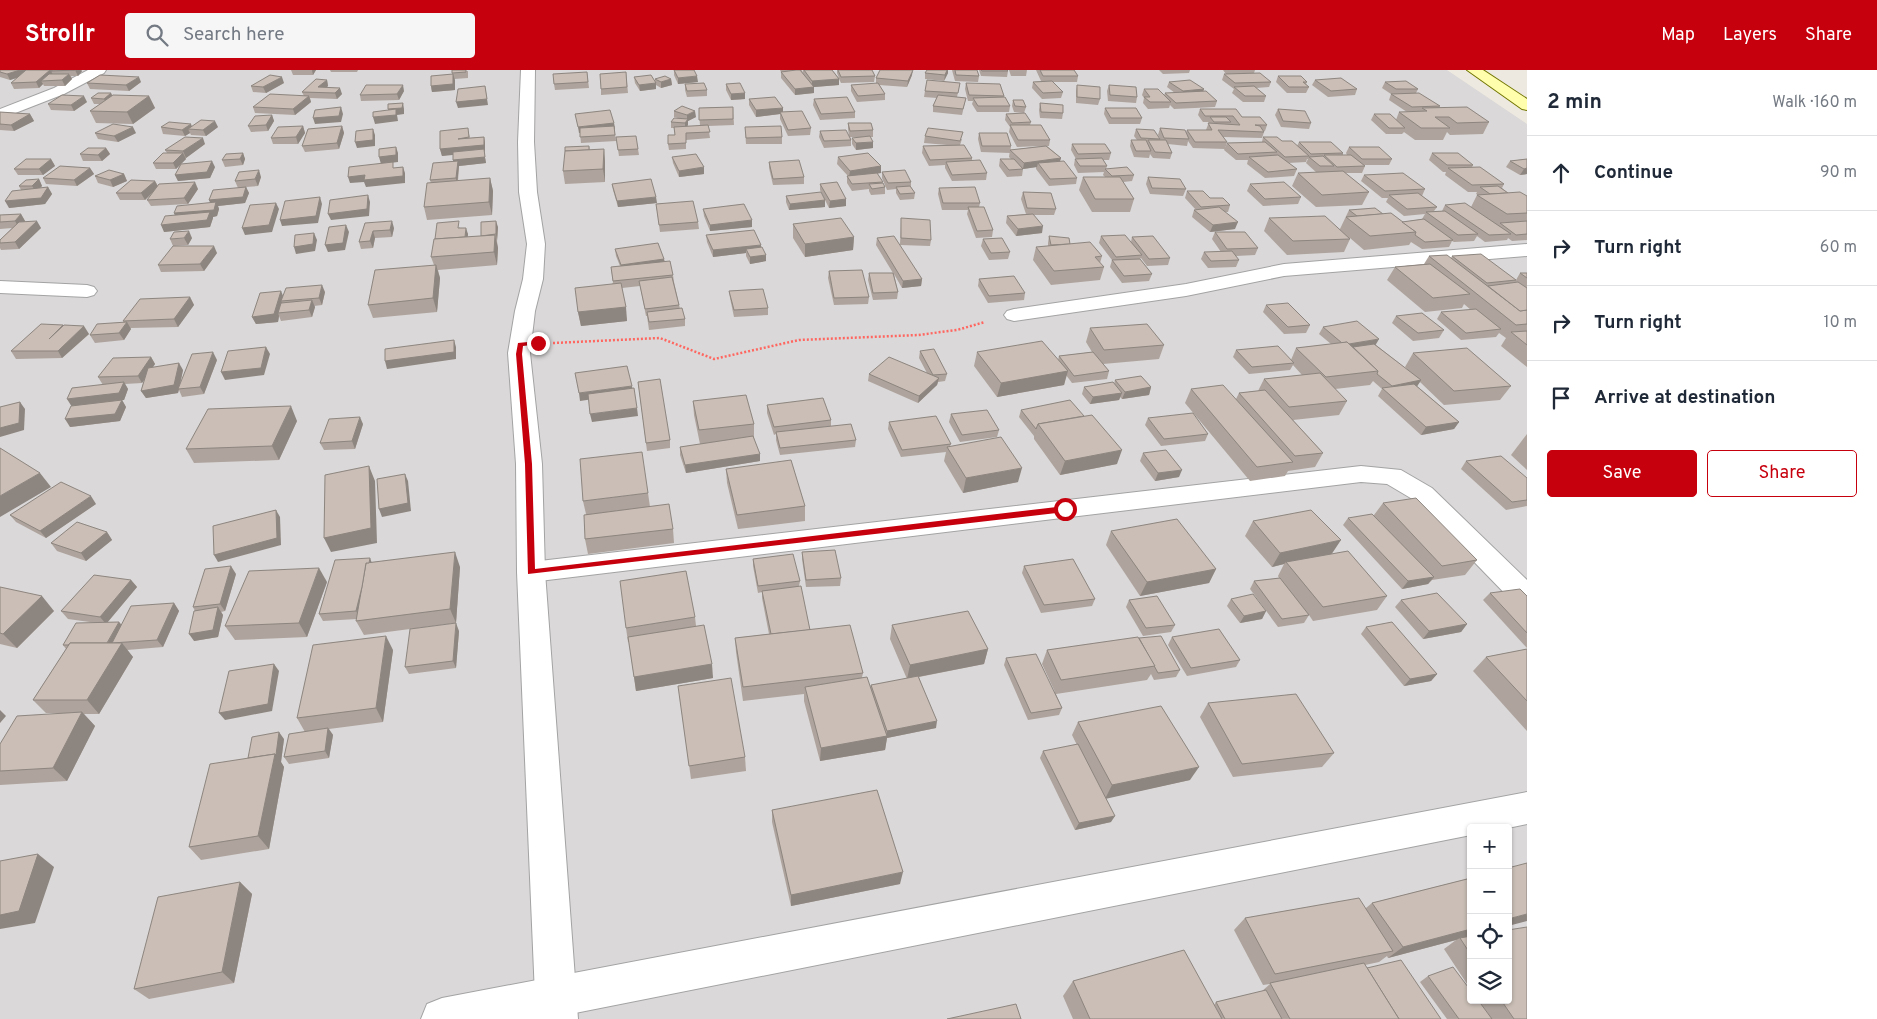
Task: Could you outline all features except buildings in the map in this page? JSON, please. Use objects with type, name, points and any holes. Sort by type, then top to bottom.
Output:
[{"type":"main road","points":[[1474,70],[1527,106]]},
{"type":"street","points":[[0,114],[59,91],[98,70]]},
{"type":"street","points":[[528,70],[526,142],[528,192],[536,244],[533,279],[525,311],[519,354],[521,395],[529,464],[531,572],[556,1008]]},
{"type":"street","points":[[1014,315],[1186,290],[1284,270],[1527,250]]},
{"type":"street","points":[[0,287],[87,291]]},
{"type":"street","points":[[531,572],[1361,474],[1392,476],[1422,494],[1527,598]]},
{"type":"street","points":[[442,1019],[556,1008],[1527,808]]},
{"type":"path","points":[[520,344],[660,338],[714,359],[799,340],[918,335],[957,330],[1014,315]]},
{"type":"shaded area","points":[[0,70],[1447,70],[1527,124],[1527,1019],[0,1019]]},
{"type":"route","points":[[538,343],[520,344],[519,354],[521,395],[529,464],[531,572],[1065,509]]}]
